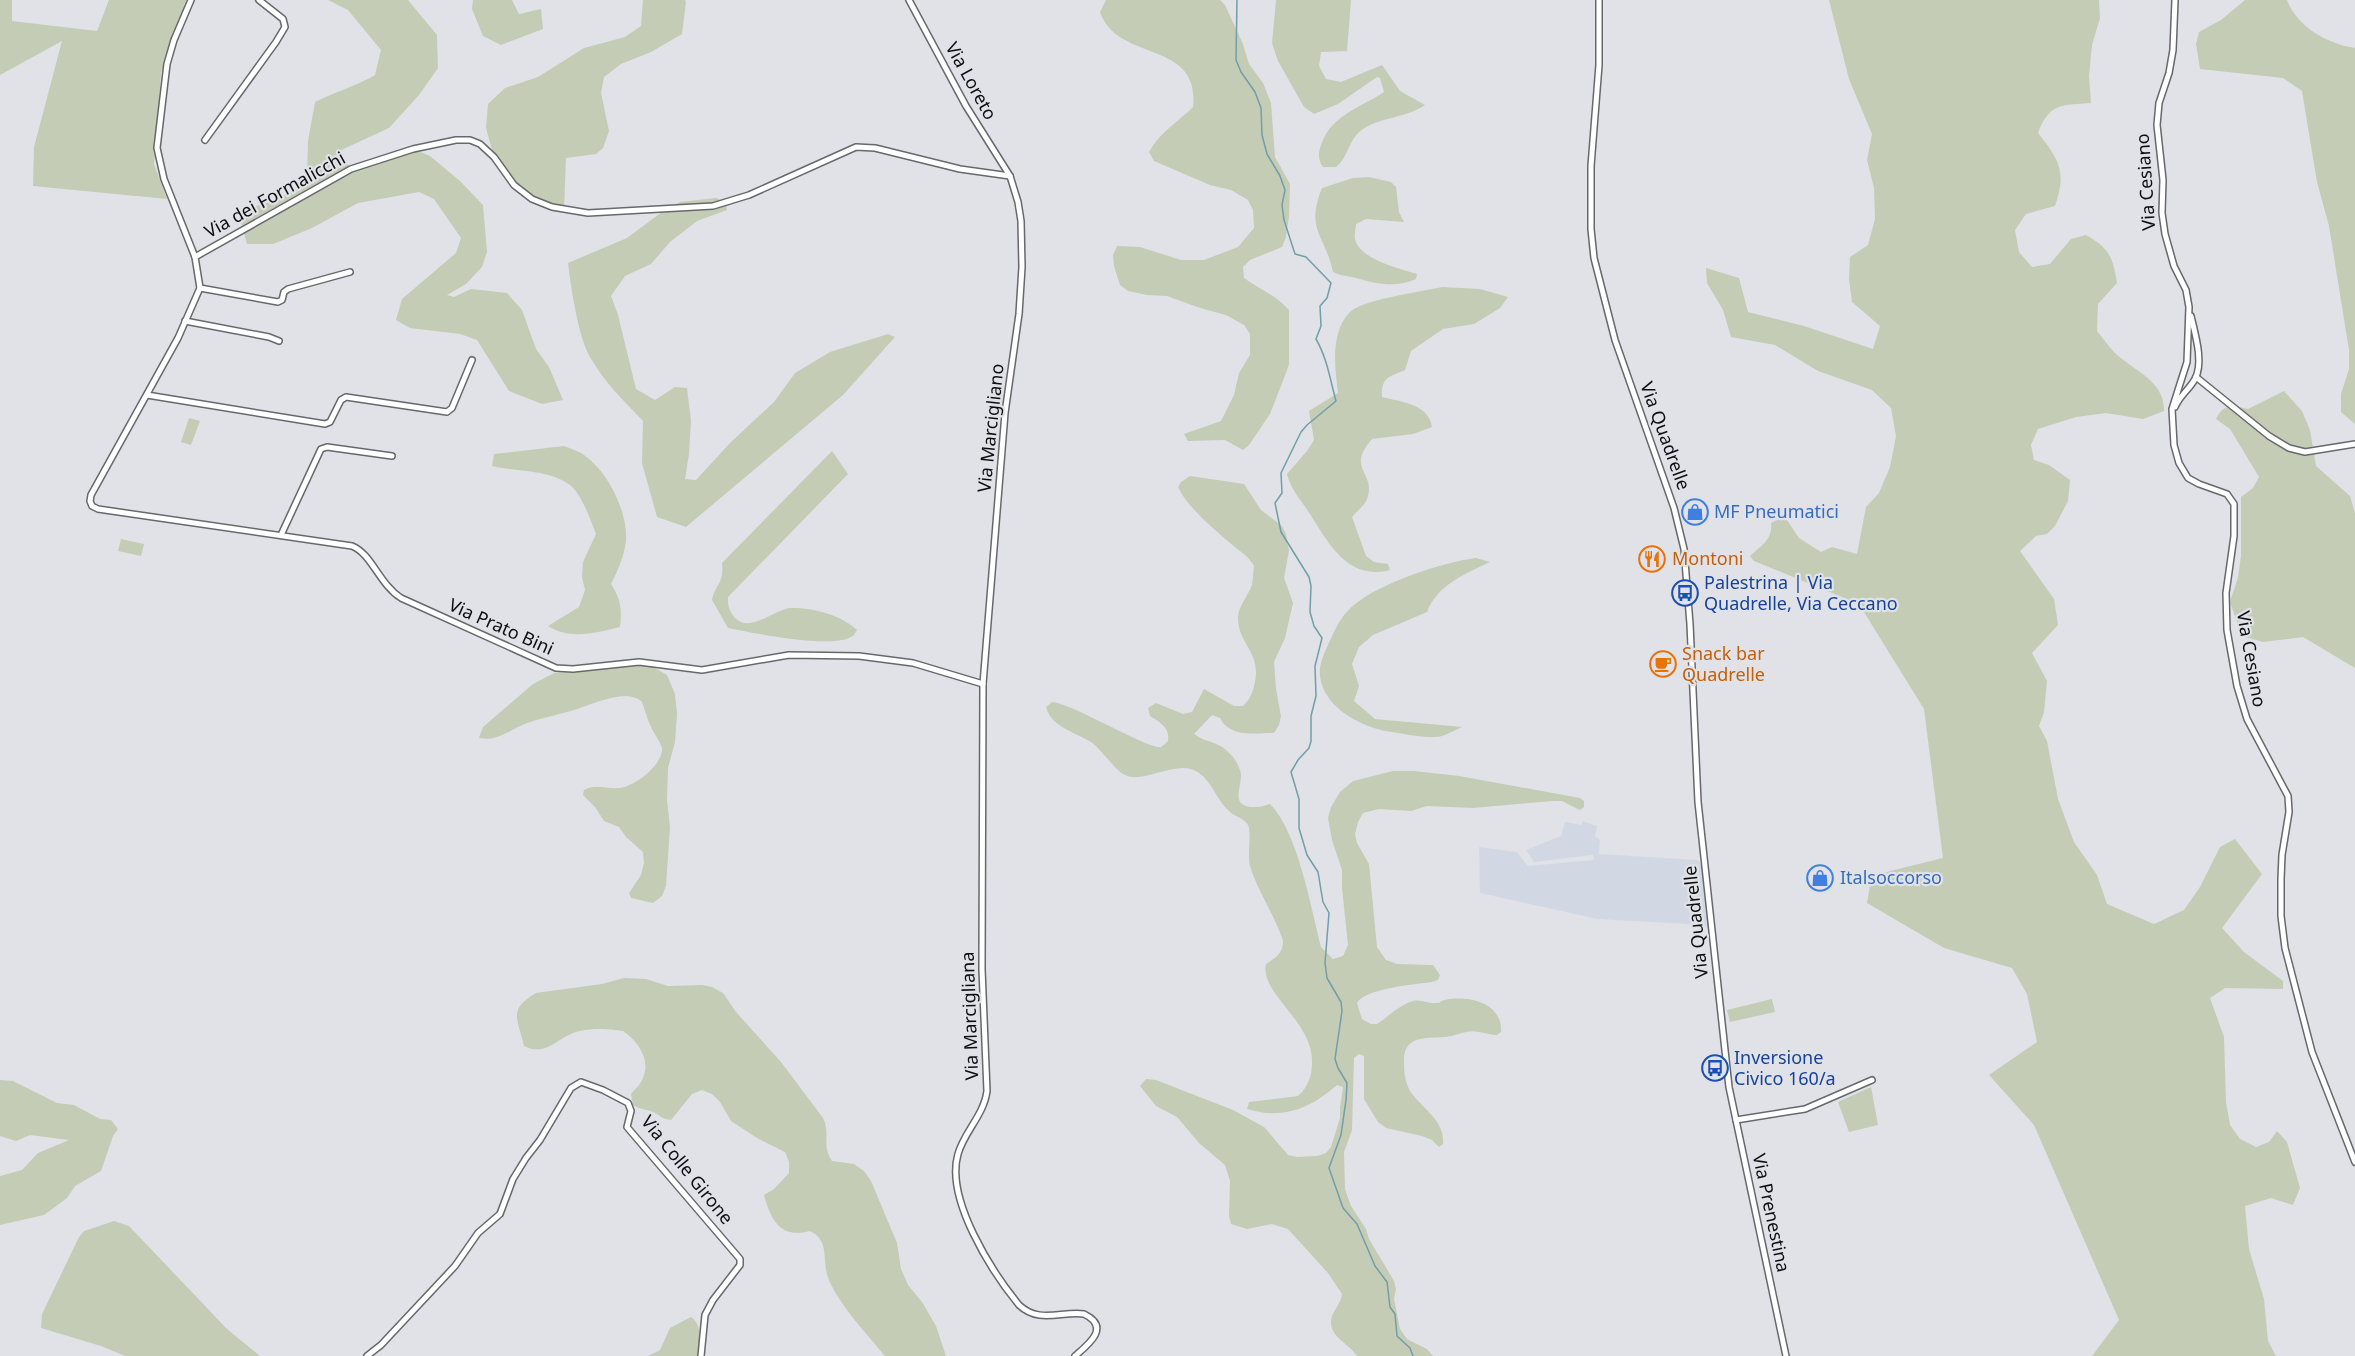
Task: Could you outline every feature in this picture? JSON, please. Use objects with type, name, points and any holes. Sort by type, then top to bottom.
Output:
[{"type":"street","points":[[191,0],[174,40],[167,64],[157,142],[159,165],[195,257],[200,288],[278,302],[282,300],[286,289],[350,272]]},
{"type":"street","points":[[205,140],[284,28],[285,23],[282,17],[259,0]]},
{"type":"street","name":"Via Loreto","points":[[909,0],[966,106],[1010,176]]},
{"type":"street","name":"Via Quadrelle","points":[[1599,0],[1599,65],[1591,166],[1591,229],[1594,258],[1615,340],[1674,508],[1684,549],[1699,807],[1728,1076]]},
{"type":"street","name":"Via Cesiano","points":[[2175,0],[2173,50],[2159,106],[2157,130],[2163,182],[2162,210],[2165,234],[2175,269],[2188,300],[2188,359],[2174,402],[2172,418],[2175,452],[2184,474],[2194,482],[2226,494],[2234,504],[2233,545],[2226,593],[2227,630],[2237,686],[2246,717],[2284,786],[2288,798],[2288,816],[2281,865],[2284,948],[2312,1052],[2355,1162]]},
{"type":"street","name":"Via dei Formalicchi","points":[[195,257],[351,169],[413,149],[459,140],[480,144],[494,157],[514,185],[532,199],[552,207],[588,213],[695,208],[720,204],[749,195],[847,150],[859,147],[876,148],[960,169],[1010,176]]},
{"type":"street","name":"Via Marcigliano","points":[[983,684],[1005,413],[1021,288],[1020,212],[1010,176]]},
{"type":"street","name":"Via Prato Bini","points":[[200,288],[147,395],[91,495],[92,506],[347,545],[365,554],[384,584],[398,596],[556,668],[570,669],[639,662],[684,669],[708,669],[785,655],[859,656],[913,663],[983,684]]},
{"type":"street","points":[[2172,418],[2179,398],[2196,377],[2197,349],[2188,300]]},
{"type":"street","points":[[185,321],[269,337],[279,341]]},
{"type":"street","points":[[147,395],[325,424],[330,422],[341,400],[346,397],[447,412],[452,408],[472,360]]},
{"type":"street","points":[[2196,377],[2269,436],[2289,448],[2302,452],[2355,444]]},
{"type":"street","points":[[281,535],[321,449],[326,447],[392,456]]},
{"type":"street","name":"Via Marcigliana","points":[[983,684],[982,969],[987,1091],[983,1107],[958,1154],[956,1165],[964,1211],[976,1242],[1021,1307],[1029,1313],[1041,1316],[1084,1314],[1096,1323],[1095,1336],[1076,1356]]},
{"type":"street","name":"Via Prenestina","points":[[1728,1076],[1786,1356]]},
{"type":"street","points":[[1736,1120],[1805,1108],[1872,1080]]},
{"type":"street","name":"Via Colle Girone","points":[[367,1356],[381,1345],[455,1266],[478,1233],[500,1214],[513,1179],[540,1140],[571,1088],[581,1082],[628,1103],[631,1111],[627,1126],[740,1259],[740,1266],[713,1300],[705,1315],[701,1356]]},
{"type":"shaded area","points":[[1583,821],[1597,826],[1595,836],[1600,840],[1599,854],[1698,860],[1707,892],[1709,929],[1704,925],[1597,919],[1480,893],[1479,847],[1517,852],[1528,866],[1594,860],[1593,855],[1534,862],[1526,850],[1561,836],[1565,822],[1581,825]]},
{"type":"green space","points":[[0,0],[12,0],[12,21],[97,31],[109,0],[186,0],[161,73],[154,164],[167,199],[33,186],[34,147],[62,41],[0,75]]},
{"type":"green space","points":[[328,0],[408,0],[437,35],[438,68],[419,95],[389,128],[339,151],[351,169],[413,149],[430,156],[460,181],[483,205],[487,252],[482,267],[466,284],[447,295],[454,297],[471,289],[507,293],[522,310],[536,349],[549,367],[563,400],[542,404],[509,391],[477,340],[460,334],[410,328],[396,320],[402,299],[456,253],[461,238],[434,199],[419,192],[358,203],[312,228],[273,244],[247,244],[238,211],[277,200],[307,180],[308,141],[315,102],[375,75],[381,50],[348,10]]},
{"type":"green space","points":[[473,0],[512,0],[519,14],[541,9],[543,29],[501,45],[483,36],[472,9]]},
{"type":"green space","points":[[643,0],[685,0],[682,34],[651,52],[621,64],[604,77],[601,93],[609,131],[603,148],[596,154],[566,158],[564,210],[539,203],[514,185],[494,157],[486,128],[488,104],[505,88],[538,77],[584,48],[625,37],[641,26]]},
{"type":"green space","points":[[1106,0],[1220,0],[1225,5],[1243,44],[1249,64],[1263,83],[1271,103],[1275,157],[1290,184],[1286,237],[1282,247],[1250,260],[1243,267],[1244,278],[1273,296],[1289,310],[1289,364],[1270,414],[1249,445],[1243,450],[1225,440],[1188,441],[1184,434],[1221,421],[1234,395],[1239,373],[1250,355],[1250,334],[1244,325],[1226,315],[1167,296],[1128,291],[1120,285],[1113,255],[1117,246],[1140,247],[1181,260],[1204,260],[1238,247],[1254,228],[1253,210],[1248,200],[1231,190],[1210,185],[1154,161],[1149,152],[1153,145],[1163,133],[1193,107],[1192,85],[1184,71],[1172,61],[1123,39],[1109,28],[1100,12]]},
{"type":"green space","points":[[1276,0],[1351,0],[1347,51],[1321,52],[1319,66],[1326,79],[1341,82],[1382,65],[1400,91],[1425,105],[1410,113],[1363,129],[1354,138],[1344,158],[1336,167],[1323,167],[1319,159],[1319,151],[1332,126],[1347,113],[1384,92],[1380,78],[1377,77],[1338,104],[1314,114],[1304,107],[1278,61],[1272,43]]},
{"type":"green space","points":[[1829,0],[2099,0],[2100,18],[2092,45],[2089,76],[2091,103],[2064,105],[2052,111],[2042,123],[2038,133],[2059,167],[2059,194],[2055,206],[2026,214],[2015,230],[2019,252],[2032,267],[2050,264],[2071,239],[2086,235],[2105,249],[2114,266],[2117,283],[2098,304],[2097,331],[2115,353],[2154,384],[2163,401],[2164,411],[2143,419],[2106,413],[2076,417],[2038,429],[2031,445],[2034,460],[2049,465],[2070,480],[2068,501],[2055,526],[2047,534],[2036,536],[2020,551],[2054,599],[2058,625],[2032,653],[2047,681],[2044,712],[2039,726],[2047,741],[2058,799],[2074,842],[2097,875],[2107,904],[2154,924],[2184,910],[2200,887],[2220,847],[2235,839],[2262,874],[2222,928],[2244,952],[2283,981],[2283,989],[2225,988],[2210,998],[2224,1037],[2226,1102],[2230,1125],[2240,1139],[2256,1147],[2269,1142],[2277,1131],[2287,1142],[2300,1188],[2293,1205],[2271,1198],[2245,1206],[2249,1249],[2264,1299],[2268,1341],[2276,1356],[2092,1356],[2119,1320],[2034,1125],[1989,1075],[2037,1042],[2027,994],[2012,968],[1944,948],[1867,903],[1871,879],[1890,871],[1943,858],[1924,709],[1859,604],[1754,561],[1750,556],[1768,538],[1771,523],[1779,519],[1787,520],[1799,538],[1821,552],[1832,547],[1857,554],[1866,507],[1879,493],[1890,467],[1896,436],[1891,408],[1872,390],[1818,371],[1775,345],[1731,337],[1723,310],[1707,283],[1706,268],[1739,278],[1748,312],[1804,326],[1873,349],[1880,326],[1852,302],[1849,279],[1850,257],[1868,245],[1875,219],[1874,188],[1867,160],[1872,134],[1849,79]]},
{"type":"green space","points":[[2245,0],[2287,0],[2298,18],[2315,33],[2334,43],[2355,48],[2355,424],[2341,412],[2341,394],[2349,369],[2349,350],[2329,226],[2317,182],[2302,91],[2283,78],[2200,69],[2196,44],[2199,32],[2221,20]]},
{"type":"green space","points":[[1369,177],[1391,182],[1396,187],[1399,212],[1404,222],[1366,219],[1356,224],[1355,237],[1358,246],[1372,258],[1417,274],[1416,279],[1409,282],[1386,284],[1333,272],[1316,223],[1315,213],[1322,188],[1353,178]]},
{"type":"green space","points":[[716,198],[726,202],[727,210],[697,221],[670,242],[651,264],[625,276],[611,296],[618,315],[636,389],[655,400],[675,387],[687,388],[691,421],[685,479],[696,480],[730,443],[774,402],[795,373],[830,352],[888,334],[895,337],[843,395],[686,527],[657,517],[642,463],[643,421],[608,383],[590,357],[579,325],[568,263],[627,238],[666,209],[680,202]]},
{"type":"green space","points":[[1442,287],[1480,289],[1508,297],[1500,308],[1474,324],[1443,329],[1411,351],[1405,370],[1390,376],[1383,385],[1382,397],[1420,409],[1430,419],[1432,427],[1413,434],[1372,439],[1364,449],[1361,464],[1369,490],[1366,501],[1352,517],[1366,556],[1374,562],[1388,564],[1390,570],[1375,572],[1362,570],[1351,565],[1333,548],[1294,490],[1287,474],[1314,440],[1309,411],[1338,393],[1335,362],[1336,341],[1343,321],[1349,313],[1356,308],[1379,300]]},
{"type":"green space","points":[[2284,391],[2302,411],[2310,430],[2316,466],[2350,496],[2355,513],[2355,668],[2303,637],[2263,642],[2242,636],[2230,602],[2238,577],[2241,556],[2241,497],[2253,488],[2259,477],[2230,429],[2216,419],[2226,408],[2248,409]]},
{"type":"green space","points":[[189,418],[200,421],[191,445],[181,442]]},
{"type":"green space","points":[[564,446],[581,453],[599,469],[619,504],[626,529],[626,541],[611,584],[620,605],[620,627],[593,633],[574,634],[548,626],[579,607],[585,590],[582,577],[583,562],[596,534],[582,501],[570,485],[552,476],[492,466],[494,454]]},
{"type":"green space","points":[[832,451],[848,474],[728,597],[728,604],[738,621],[745,623],[762,620],[785,609],[800,608],[835,616],[857,630],[851,637],[841,640],[810,641],[728,628],[712,600],[721,580],[722,563]]},
{"type":"green space","points":[[1190,476],[1244,484],[1261,510],[1282,526],[1286,534],[1289,551],[1284,578],[1293,603],[1285,638],[1274,662],[1281,716],[1279,725],[1274,733],[1236,732],[1224,724],[1220,718],[1212,715],[1194,734],[1223,747],[1234,759],[1241,774],[1238,796],[1242,804],[1257,807],[1270,804],[1280,817],[1296,851],[1321,947],[1333,959],[1343,956],[1348,945],[1342,870],[1332,840],[1328,818],[1331,807],[1340,792],[1353,781],[1393,771],[1414,771],[1459,776],[1580,798],[1584,801],[1584,807],[1580,810],[1562,801],[1473,808],[1427,806],[1411,811],[1379,809],[1363,813],[1358,822],[1355,834],[1357,843],[1369,864],[1377,947],[1386,960],[1397,964],[1433,965],[1440,975],[1438,980],[1432,982],[1369,994],[1357,1003],[1362,1019],[1371,1024],[1377,1024],[1398,1008],[1413,1001],[1436,1003],[1464,999],[1482,1003],[1490,1008],[1500,1022],[1501,1032],[1497,1035],[1475,1031],[1419,1039],[1408,1046],[1404,1064],[1407,1084],[1413,1095],[1438,1123],[1443,1136],[1443,1144],[1439,1147],[1432,1140],[1386,1128],[1378,1122],[1364,1099],[1364,1056],[1359,1054],[1354,1058],[1352,1130],[1344,1152],[1345,1189],[1351,1206],[1394,1281],[1396,1289],[1394,1299],[1400,1329],[1407,1339],[1427,1349],[1433,1356],[1357,1356],[1332,1329],[1332,1316],[1342,1294],[1328,1273],[1288,1229],[1272,1224],[1247,1229],[1231,1224],[1229,1216],[1230,1181],[1225,1165],[1199,1143],[1177,1117],[1156,1106],[1140,1086],[1146,1079],[1156,1080],[1233,1110],[1264,1127],[1288,1155],[1297,1157],[1326,1153],[1331,1147],[1340,1118],[1343,1087],[1337,1085],[1306,1106],[1284,1113],[1247,1109],[1249,1102],[1298,1096],[1309,1081],[1312,1063],[1305,1034],[1278,997],[1266,975],[1266,964],[1280,952],[1283,941],[1250,866],[1248,825],[1230,812],[1199,773],[1184,768],[1140,777],[1124,775],[1093,744],[1053,720],[1046,707],[1052,702],[1063,705],[1142,742],[1161,747],[1168,741],[1168,733],[1150,716],[1148,708],[1156,703],[1183,714],[1192,712],[1204,689],[1234,706],[1243,706],[1249,699],[1256,675],[1255,665],[1239,628],[1238,615],[1252,585],[1254,566],[1246,556],[1201,517],[1182,495],[1178,487]]},
{"type":"green space","points":[[121,539],[144,544],[141,556],[118,551]]},
{"type":"green space","points":[[1476,558],[1490,562],[1445,587],[1427,612],[1373,635],[1359,647],[1352,664],[1359,686],[1354,701],[1375,719],[1462,727],[1437,737],[1380,730],[1355,720],[1333,703],[1321,681],[1320,668],[1333,634],[1347,612],[1365,597],[1395,582],[1430,569]]},
{"type":"green space","points":[[643,665],[653,667],[667,675],[675,694],[677,714],[675,742],[668,768],[667,800],[670,827],[666,886],[662,896],[653,903],[631,898],[629,893],[641,875],[644,863],[643,852],[626,837],[619,827],[604,821],[583,795],[584,790],[588,788],[620,788],[633,783],[647,774],[658,761],[662,748],[649,723],[642,702],[627,696],[607,699],[527,723],[498,737],[479,738],[483,727],[533,684],[554,673]]},
{"type":"green space","points":[[624,978],[646,979],[668,986],[702,985],[723,993],[736,1012],[781,1062],[823,1118],[827,1150],[832,1161],[854,1164],[864,1171],[871,1181],[897,1243],[901,1269],[908,1285],[922,1302],[936,1326],[946,1356],[885,1356],[854,1320],[834,1290],[827,1273],[821,1240],[810,1231],[800,1233],[784,1230],[770,1212],[764,1195],[774,1189],[789,1173],[789,1162],[785,1152],[731,1121],[720,1102],[712,1094],[702,1090],[692,1094],[671,1120],[633,1105],[631,1094],[642,1080],[645,1064],[642,1051],[623,1031],[585,1030],[572,1033],[546,1048],[532,1049],[524,1046],[517,1016],[518,1010],[527,999],[536,993],[602,984]]},
{"type":"green space","points":[[1772,999],[1775,1012],[1730,1022],[1727,1010]]},
{"type":"green space","points":[[0,1080],[13,1081],[57,1103],[74,1105],[100,1119],[111,1120],[118,1129],[113,1136],[101,1171],[75,1186],[67,1198],[44,1215],[0,1225],[0,1176],[22,1170],[38,1153],[69,1140],[30,1135],[16,1141],[0,1136]]},
{"type":"green space","points":[[1871,1087],[1878,1125],[1849,1132],[1838,1102]]},
{"type":"green space","points":[[114,1221],[129,1226],[227,1329],[260,1356],[125,1356],[101,1346],[41,1328],[42,1314],[79,1237],[84,1231]]},
{"type":"green space","points":[[691,1317],[699,1329],[699,1356],[648,1356],[660,1350],[670,1328]]},
{"type":"waterway","points":[[1237,0],[1236,60],[1241,72],[1255,92],[1261,108],[1262,135],[1267,154],[1285,190],[1282,205],[1284,220],[1295,254],[1306,257],[1331,283],[1327,298],[1320,306],[1321,326],[1316,339],[1326,361],[1336,401],[1301,432],[1281,473],[1282,493],[1275,503],[1281,532],[1309,577],[1310,612],[1314,626],[1322,638],[1315,666],[1316,696],[1311,716],[1311,741],[1309,748],[1291,772],[1299,799],[1299,828],[1307,855],[1318,872],[1323,902],[1329,913],[1325,963],[1327,978],[1341,1002],[1342,1011],[1335,1059],[1347,1083],[1346,1100],[1341,1135],[1329,1168],[1343,1208],[1357,1224],[1375,1266],[1387,1282],[1390,1307],[1395,1314],[1397,1336],[1410,1348],[1413,1356]]},
{"type":"place","name":"MF Pneumatici","points":[[1695,512]]},
{"type":"place","name":"Montoni","points":[[1652,559]]},
{"type":"place","name":"Palestrina | Via Quadrelle, Via Ceccano","points":[[1685,593]]},
{"type":"place","name":"Snack bar Quadrelle","points":[[1663,664]]},
{"type":"place","name":"Italsoccorso","points":[[1820,878]]},
{"type":"place","name":"Inversione Civico 160/a","points":[[1715,1068]]}]
